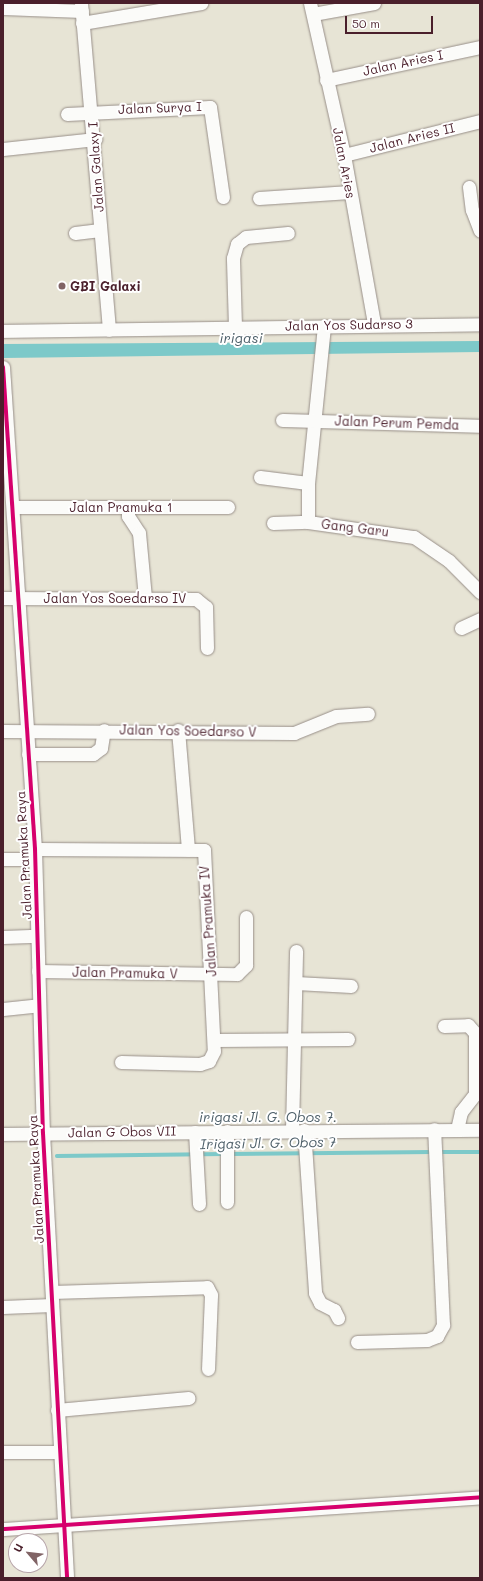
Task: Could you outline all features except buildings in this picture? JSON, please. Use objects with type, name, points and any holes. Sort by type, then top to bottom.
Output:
[{"type":"street","points":[[3,8],[78,12],[202,3]]},
{"type":"street","points":[[311,8],[374,3]]},
{"type":"street","name":"Jalan Aries","points":[[311,8],[344,155],[374,324]]},
{"type":"street","name":"Jalan Galaxy I","points":[[78,12],[80,112],[88,140],[89,231],[103,331]]},
{"type":"street","name":"Jalan Aries I","points":[[326,80],[480,47]]},
{"type":"street","name":"Jalan Surya I","points":[[80,112],[210,107],[222,197]]},
{"type":"street","name":"Jalan Aries II","points":[[344,155],[480,121]]},
{"type":"street","points":[[3,149],[88,140]]},
{"type":"street","points":[[469,187],[472,210],[480,231]]},
{"type":"street","points":[[259,198],[350,192]]},
{"type":"street","points":[[235,327],[233,258],[237,244],[246,237],[288,233]]},
{"type":"street","name":"Jalan Yos Sudarso 3","points":[[3,331],[103,331],[235,327],[323,332],[374,324],[480,324]]},
{"type":"street","name":"Gang Garu","points":[[323,332],[308,483],[308,522],[414,537],[449,561],[480,592]]},
{"type":"street","name":"Jalan Pramuka Raya","points":[[3,367],[8,488],[14,507],[35,854],[43,1133],[67,1578]]},
{"type":"street","name":"Jalan Perum Pemda","points":[[282,420],[480,426]]},
{"type":"street","points":[[260,477],[308,483]]},
{"type":"street","name":"Jalan Pramuka 1","points":[[14,507],[228,507]]},
{"type":"street","points":[[128,507],[128,516],[139,533],[145,598]]},
{"type":"street","points":[[273,523],[308,522]]},
{"type":"street","name":"Jalan Yos Soedarso IV","points":[[3,598],[145,598],[200,600],[206,607],[207,648]]},
{"type":"street","points":[[461,628],[480,619]]},
{"type":"street","name":"Jalan Yos Soedarso V","points":[[3,731],[178,730],[294,733],[336,716],[368,714]]},
{"type":"street","points":[[28,754],[93,754],[101,748],[104,730]]},
{"type":"street","points":[[178,730],[188,850]]},
{"type":"street","name":"Jalan Pramuka IV","points":[[3,859],[35,854],[204,850],[215,1040]]},
{"type":"street","name":"Jalan Pramuka V","points":[[38,971],[236,974],[243,969],[246,917]]},
{"type":"street","points":[[3,937],[37,936]]},
{"type":"street","points":[[296,951],[295,1038],[298,1130],[315,1293],[320,1303],[334,1310],[338,1318]]},
{"type":"street","points":[[296,983],[351,986]]},
{"type":"street","points":[[3,1008],[39,1005]]},
{"type":"street","points":[[444,1026],[468,1024],[475,1033],[475,1094],[461,1112],[457,1129]]},
{"type":"street","points":[[121,1062],[204,1063],[212,1056],[215,1040],[295,1038],[348,1039]]},
{"type":"street","points":[[357,1342],[427,1340],[437,1336],[443,1325],[434,1129]]},
{"type":"street","name":"Jalan G Obos VII","points":[[3,1134],[298,1130],[480,1130]]},
{"type":"street","points":[[227,1131],[227,1202]]},
{"type":"street","points":[[195,1132],[199,1204]]},
{"type":"street","points":[[3,1307],[52,1299],[207,1287],[211,1296],[208,1369]]},
{"type":"street","points":[[57,1410],[188,1398]]},
{"type":"street","points":[[3,1452],[60,1452]]},
{"type":"street","points":[[3,1529],[64,1527],[480,1497]]},
{"type":"water","points":[[480,341],[480,352],[3,358],[3,344]]},
{"type":"waterway","name":"Irigasi Jl. G. Obos 7","points":[[230,1154],[432,1152]]},
{"type":"waterway","name":"Irigasi Jl. G. Obos 7","points":[[438,1152],[480,1152]]},
{"type":"waterway","name":"Irigasi Jl. G. Obos 7","points":[[57,1156],[224,1154]]},
{"type":"cycle path","points":[[3,367],[35,849],[43,1133],[67,1578]]},
{"type":"cycle path","points":[[3,1529],[480,1497]]},
{"type":"place","name":"GBI Galaxi","points":[[62,286]]},
{"type":"water label","name":"irigasi","points":[[241,338]]},
{"type":"water label","name":"irigasi Jl. G. Obos 7.","points":[[268,1117]]}]
